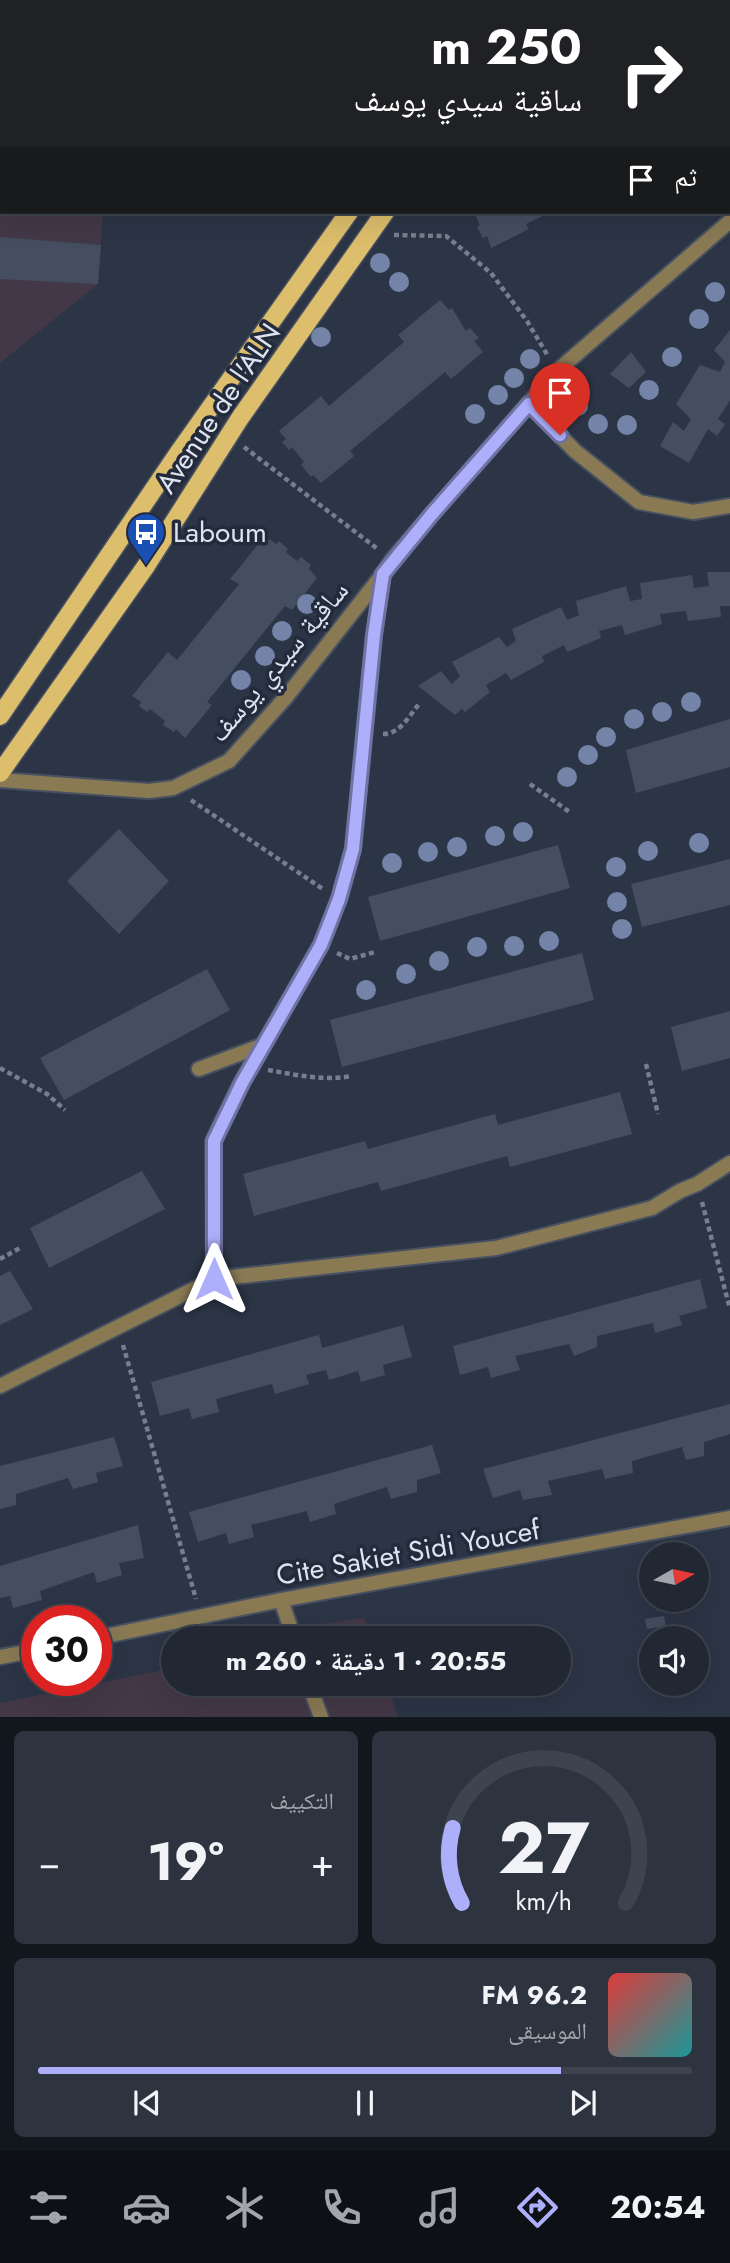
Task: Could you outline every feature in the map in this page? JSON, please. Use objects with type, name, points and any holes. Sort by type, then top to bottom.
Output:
[{"type":"main road","points":[[0,716],[179,452],[348,214]]},
{"type":"main road","name":"Avenue de l'ALN","points":[[0,773],[146,566],[229,436],[384,214]]},
{"type":"street","name":"ساقية سيدي يوسف","points":[[0,780],[149,792],[173,788],[229,761],[287,696],[392,560],[557,371],[730,220]]},
{"type":"street","points":[[529,404],[575,451],[639,502],[693,512],[730,506]]},
{"type":"street","name":"ساقية سيدي يوسف","points":[[214,1279],[214,1141],[250,1068],[321,945],[339,899],[353,849],[374,635],[383,574]]},
{"type":"street","points":[[199,1069],[263,1045]]},
{"type":"street","points":[[0,1386],[214,1279],[496,1248],[652,1208],[730,1163]]},
{"type":"street","name":"Cite Sakiet Sidi Youcef","points":[[112,1635],[281,1600],[730,1518]]},
{"type":"street","points":[[281,1600],[290,1626]]},
{"type":"street","points":[[0,1657],[21,1653]]},
{"type":"street","points":[[314,1696],[321,1717]]},
{"type":"path","points":[[368,235],[446,236],[491,273],[527,321],[557,371]]},
{"type":"path","points":[[229,436],[392,560]]},
{"type":"path","points":[[365,734],[390,734],[399,729],[419,704]]},
{"type":"path","points":[[530,784],[571,813]]},
{"type":"path","points":[[173,788],[339,899]]},
{"type":"path","points":[[321,945],[350,959],[375,952]]},
{"type":"path","points":[[646,1064],[659,1114]]},
{"type":"path","points":[[0,1068],[47,1094],[65,1110]]},
{"type":"path","points":[[250,1068],[310,1077],[352,1076]]},
{"type":"path","points":[[697,1184],[730,1309]]},
{"type":"path","points":[[0,1259],[20,1248]]},
{"type":"path","points":[[118,1327],[202,1616]]},
{"type":"shaded area","points":[[0,214],[103,214],[98,284],[0,363]]},
{"type":"shaded area","points":[[364,1618],[367,1626],[307,1626]]},
{"type":"shaded area","points":[[161,1670],[161,1696],[391,1696],[398,1717],[0,1717],[0,1703],[35,1696],[112,1696],[112,1680]]},
{"type":"building","points":[[475,214],[547,214],[526,224],[529,229],[491,248],[487,236],[483,238],[477,227],[480,225]]},
{"type":"building","points":[[0,237],[101,245],[98,284],[0,279]]},
{"type":"building","points":[[440,300],[449,310],[452,308],[466,331],[470,328],[479,338],[474,341],[483,352],[451,379],[445,372],[350,451],[354,456],[321,483],[313,475],[311,477],[301,465],[304,462],[292,447],[289,450],[282,442],[286,439],[279,431],[321,396],[329,406],[404,342],[398,335]]},
{"type":"building","points":[[730,330],[730,400],[718,419],[725,424],[717,436],[708,429],[689,463],[660,446],[673,422],[684,431],[691,419],[676,404],[700,365],[720,372],[725,362],[714,350]]},
{"type":"building","points":[[631,352],[646,372],[629,388],[610,374]]},
{"type":"building","points":[[265,536],[276,544],[279,541],[288,549],[286,552],[297,561],[301,557],[311,565],[309,569],[317,578],[292,610],[285,606],[207,702],[212,705],[185,738],[176,729],[174,732],[163,725],[165,721],[150,709],[147,712],[139,706],[141,702],[132,696],[168,652],[177,660],[239,584],[230,579]]},
{"type":"building","points":[[707,572],[730,572],[730,606],[720,606],[721,617],[688,621],[686,611],[660,614],[662,624],[625,635],[622,625],[599,631],[601,638],[567,652],[564,645],[542,656],[544,662],[511,680],[506,673],[486,685],[490,692],[465,712],[462,709],[455,715],[418,686],[441,671],[452,684],[460,676],[452,662],[499,637],[507,647],[516,641],[512,629],[561,607],[567,620],[579,615],[576,601],[626,586],[630,601],[642,599],[640,583],[692,575],[694,588],[709,586]]},
{"type":"building","points":[[730,719],[730,767],[636,793],[626,750]]},
{"type":"building","points":[[119,829],[169,881],[119,934],[67,881]]},
{"type":"building","points":[[558,845],[570,888],[380,941],[368,897]]},
{"type":"building","points":[[730,859],[730,905],[642,927],[631,884]]},
{"type":"building","points":[[582,953],[594,1000],[342,1067],[330,1020]]},
{"type":"building","points":[[207,969],[230,1010],[64,1100],[40,1058]]},
{"type":"building","points":[[730,1011],[730,1058],[682,1071],[671,1027]]},
{"type":"building","points":[[620,1092],[632,1134],[510,1167],[507,1156],[381,1191],[378,1182],[254,1216],[243,1174],[365,1141],[368,1149],[495,1114],[498,1125]]},
{"type":"building","points":[[142,1171],[165,1209],[49,1268],[30,1228]]},
{"type":"building","points":[[10,1271],[33,1309],[0,1325],[0,1276]]},
{"type":"building","points":[[700,1279],[707,1308],[679,1316],[682,1325],[655,1333],[653,1323],[597,1336],[597,1347],[574,1356],[569,1344],[515,1356],[520,1370],[491,1378],[488,1367],[460,1375],[453,1346]]},
{"type":"building","points":[[403,1325],[412,1357],[383,1365],[385,1375],[361,1382],[358,1371],[329,1380],[326,1370],[306,1375],[309,1384],[275,1394],[272,1384],[216,1399],[219,1412],[192,1419],[189,1408],[160,1416],[151,1382],[319,1335],[322,1348]]},
{"type":"building","points":[[730,1404],[730,1434],[704,1442],[704,1456],[686,1460],[682,1447],[632,1461],[633,1473],[605,1479],[602,1469],[548,1481],[552,1495],[523,1500],[520,1490],[493,1498],[483,1469]]},
{"type":"building","points":[[114,1437],[123,1466],[96,1473],[98,1482],[73,1489],[68,1478],[16,1494],[16,1505],[0,1509],[0,1466]]},
{"type":"building","points":[[432,1445],[441,1473],[417,1480],[417,1492],[391,1499],[387,1487],[334,1504],[336,1514],[310,1522],[307,1511],[251,1525],[254,1537],[229,1544],[226,1533],[198,1542],[189,1512]]},
{"type":"building","points":[[138,1525],[144,1558],[119,1563],[122,1575],[97,1583],[94,1572],[40,1591],[42,1600],[13,1608],[10,1596],[0,1598],[0,1566]]},
{"type":"building","points":[[664,1616],[666,1626],[646,1626],[645,1619]]},
{"type":"place","name":"Laboum","points":[[146,566]]},
{"type":"route","points":[[214,1279],[214,1141],[242,1083],[321,945],[339,899],[353,849],[374,635],[383,574],[392,560],[529,404],[560,435]]}]
